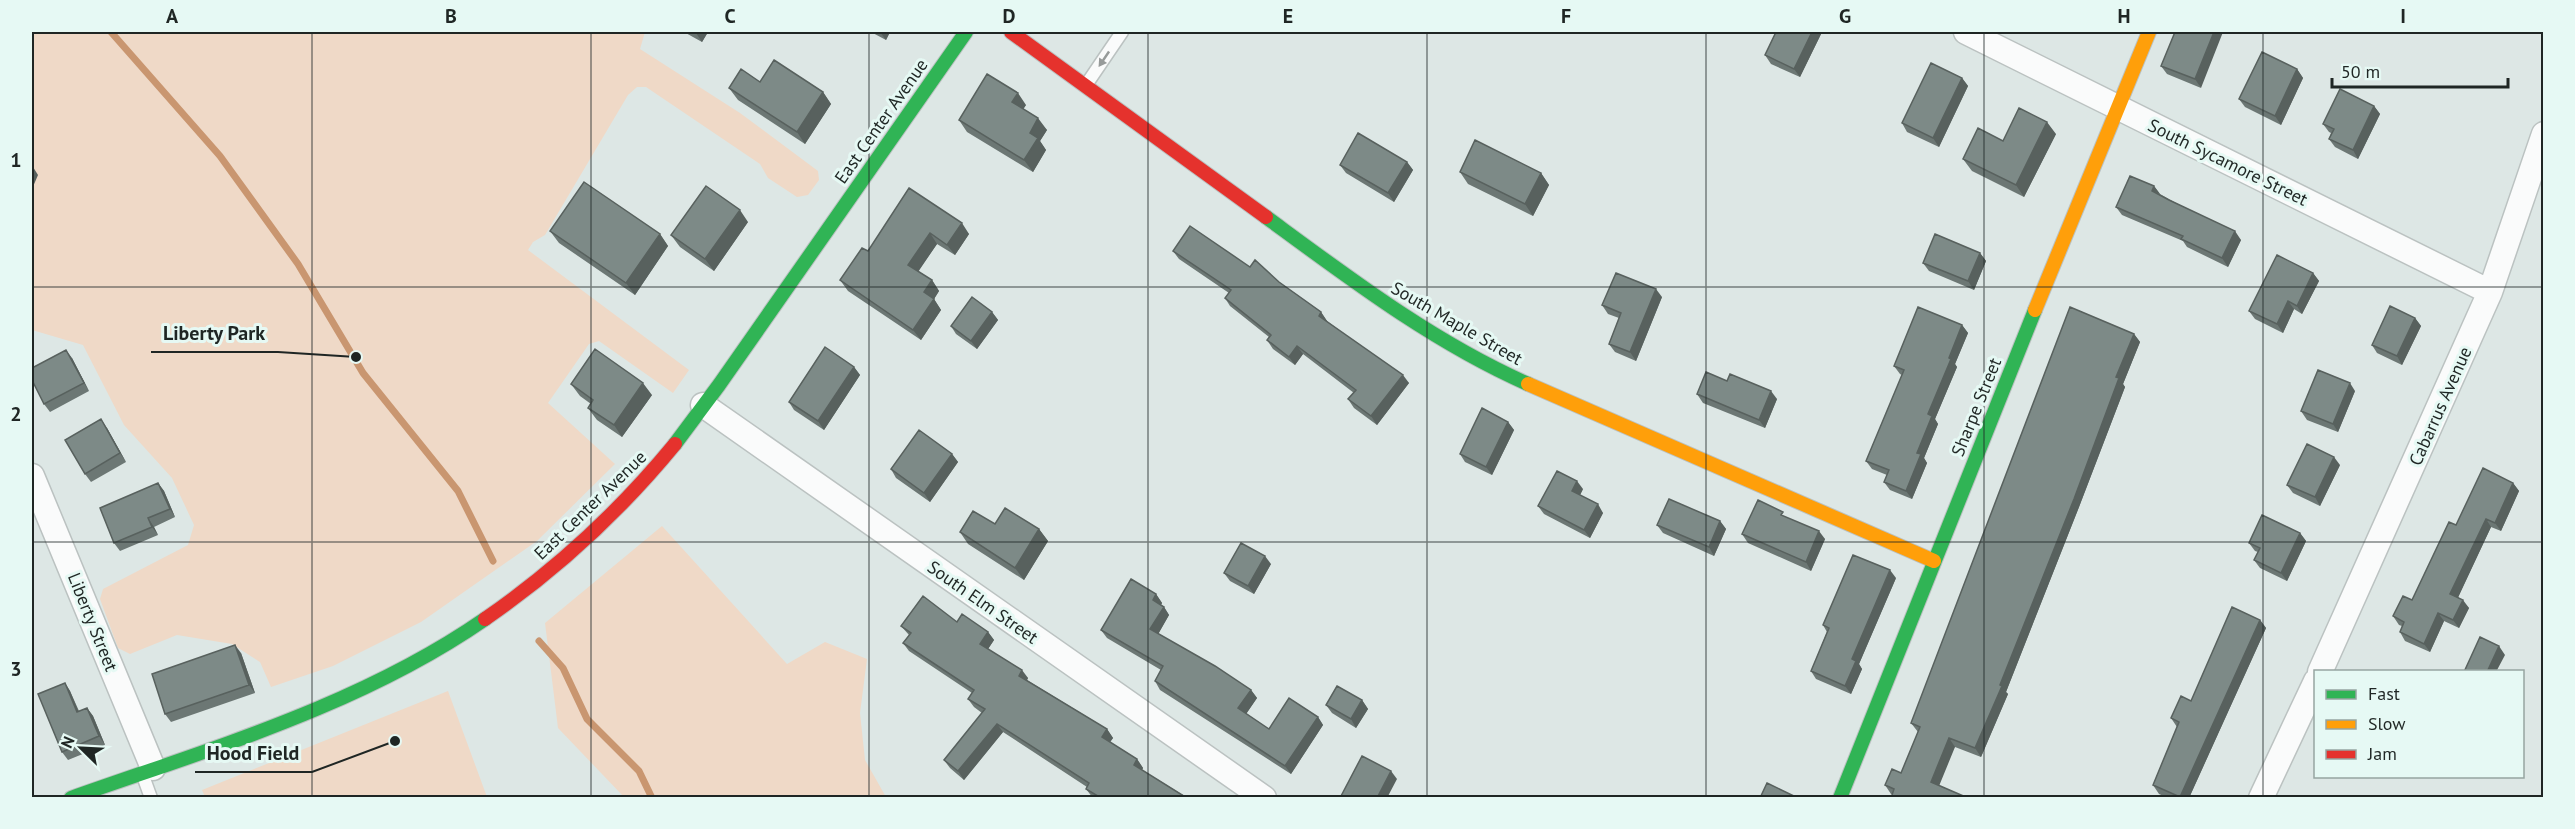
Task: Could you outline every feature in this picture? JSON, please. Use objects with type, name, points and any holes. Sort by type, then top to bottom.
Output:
[{"type":"street","name":"East Center Avenue","points":[[71,798],[310,711],[375,684],[451,641],[543,576],[611,514],[663,459],[966,32]]},
{"type":"street","name":"South Maple Street","points":[[1011,32],[1355,282],[1428,330],[1506,374],[1934,561]]},
{"type":"street","name":"South Sycamore Street","points":[[1966,32],[2490,292]]},
{"type":"street","name":"Sharpe Street","points":[[1840,798],[2149,32]]},
{"type":"street","name":"Cabarrus Avenue","points":[[2321,670],[2490,292],[2544,134]]},
{"type":"street","name":"South Elm Street","points":[[703,405],[1264,798]]},
{"type":"street","name":"Liberty Street","points":[[32,476],[148,770]]},
{"type":"street","points":[[2261,798],[2314,685]]},
{"type":"lane","points":[[1085,86],[1122,32]]},
{"type":"lane","points":[[148,770],[150,798]]},
{"type":"shaded area","points":[[32,32],[645,32],[640,49],[740,113],[818,171],[819,180],[808,195],[797,197],[768,178],[760,164],[646,87],[637,87],[628,95],[545,235],[533,242],[528,250],[689,370],[673,393],[599,341],[589,344],[548,403],[615,464],[537,541],[421,622],[333,666],[271,687],[260,662],[232,644],[177,635],[130,654],[118,648],[100,599],[103,589],[188,545],[194,525],[172,478],[124,425],[83,345],[32,330]]},
{"type":"shaded area","points":[[662,526],[787,664],[825,642],[867,659],[860,713],[865,760],[886,797],[624,797],[558,728],[545,623]]},
{"type":"shaded area","points":[[448,691],[487,797],[205,797],[202,790]]},
{"type":"building","points":[[1776,32],[1812,32],[1794,69],[1765,55]]},
{"type":"building","points":[[2175,32],[2214,32],[2195,79],[2161,66]]},
{"type":"building","points":[[2262,52],[2297,69],[2275,116],[2239,99]]},
{"type":"building","points":[[774,60],[823,92],[797,132],[729,88],[741,69],[760,82]]},
{"type":"building","points":[[1931,63],[1962,78],[1933,138],[1902,123]]},
{"type":"building","points":[[987,74],[1018,93],[1012,102],[1038,118],[1030,133],[1038,138],[1024,160],[959,120]]},
{"type":"building","points":[[2340,89],[2374,106],[2353,150],[2329,139],[2334,129],[2323,124]]},
{"type":"building","points":[[2019,108],[2047,122],[2016,185],[1963,159],[1978,128],[2003,141]]},
{"type":"building","points":[[1358,133],[1407,162],[1388,193],[1340,165]]},
{"type":"building","points":[[1475,140],[1541,173],[1525,204],[1460,172]]},
{"type":"building","points":[[2130,176],[2154,186],[2152,191],[2169,200],[2235,231],[2222,258],[2181,239],[2183,236],[2116,207]]},
{"type":"building","points":[[584,182],[660,234],[626,283],[550,231]]},
{"type":"building","points":[[706,186],[740,210],[705,259],[671,235]]},
{"type":"building","points":[[909,188],[962,223],[947,245],[930,233],[908,265],[932,280],[924,292],[934,299],[913,330],[840,280],[862,248],[868,251]]},
{"type":"building","points":[[1190,226],[1250,267],[1255,260],[1279,282],[1321,312],[1319,316],[1403,375],[1371,416],[1348,399],[1356,390],[1297,346],[1289,357],[1267,340],[1271,335],[1225,298],[1231,290],[1173,251]]},
{"type":"building","points":[[1935,234],[1980,253],[1968,281],[1923,263]]},
{"type":"building","points":[[2277,255],[2313,273],[2297,306],[2288,301],[2277,324],[2249,311]]},
{"type":"building","points":[[1616,273],[1656,289],[1630,352],[1609,344],[1621,313],[1602,305]]},
{"type":"building","points":[[972,297],[992,312],[971,341],[951,326]]},
{"type":"building","points":[[2390,306],[2415,318],[2397,356],[2372,345]]},
{"type":"building","points":[[1918,307],[1962,325],[1949,358],[1951,359],[1928,414],[1932,416],[1917,453],[1921,454],[1906,491],[1884,482],[1889,470],[1866,461],[1904,370],[1894,366]]},
{"type":"building","points":[[2070,307],[2134,334],[2116,377],[2119,378],[2074,499],[2000,685],[2002,686],[1975,748],[1949,738],[1931,782],[1968,798],[1891,798],[1894,789],[1885,785],[1892,769],[1901,773],[1920,727],[1911,723]]},
{"type":"building","points":[[825,347],[854,367],[818,421],[789,402]]},
{"type":"building","points":[[595,349],[643,383],[614,425],[588,408],[593,400],[571,384]]},
{"type":"building","points":[[66,350],[84,383],[44,404],[32,380],[32,368]]},
{"type":"building","points":[[2318,370],[2350,383],[2333,424],[2301,411]]},
{"type":"building","points":[[1706,372],[1727,381],[1730,374],[1771,391],[1759,420],[1697,394]]},
{"type":"building","points":[[1482,408],[1508,422],[1486,467],[1460,454]]},
{"type":"building","points":[[101,419],[120,453],[85,474],[65,440]]},
{"type":"building","points":[[919,430],[952,454],[924,493],[891,469]]},
{"type":"building","points":[[2307,444],[2334,457],[2315,497],[2287,485]]},
{"type":"building","points":[[2483,468],[2513,483],[2495,523],[2486,519],[2450,594],[2463,600],[2453,620],[2438,613],[2424,644],[2400,632],[2404,622],[2393,616],[2403,596],[2412,600],[2449,522],[2456,525]]},
{"type":"building","points":[[1557,471],[1577,481],[1572,491],[1598,504],[1584,530],[1538,506]]},
{"type":"building","points":[[158,483],[170,509],[148,518],[152,527],[114,543],[100,508]]},
{"type":"building","points":[[1669,499],[1720,521],[1709,547],[1657,525]]},
{"type":"building","points":[[1758,500],[1783,512],[1781,515],[1819,531],[1806,562],[1742,534]]},
{"type":"building","points":[[1005,508],[1039,529],[1015,568],[960,532],[973,511],[995,524]]},
{"type":"building","points":[[2262,515],[2300,533],[2281,573],[2254,560],[2260,548],[2249,543]]},
{"type":"building","points":[[1241,543],[1265,556],[1248,586],[1224,573]]},
{"type":"building","points":[[1853,555],[1890,570],[1852,659],[1856,661],[1845,686],[1811,671],[1829,628],[1823,625]]},
{"type":"building","points":[[1131,579],[1156,594],[1153,600],[1164,607],[1150,629],[1215,666],[1251,690],[1238,708],[1269,729],[1289,698],[1318,717],[1285,766],[1155,681],[1163,666],[1101,630]]},
{"type":"building","points":[[923,596],[957,622],[962,614],[988,632],[980,644],[1022,670],[1019,676],[1107,729],[1102,737],[1137,759],[1134,765],[1187,798],[1101,798],[1086,789],[1089,783],[997,724],[958,771],[944,760],[985,709],[968,699],[974,690],[903,643],[911,633],[901,626]]},
{"type":"building","points":[[2232,607],[2260,620],[2180,797],[2153,785],[2179,722],[2171,718],[2181,696],[2191,701]]},
{"type":"building","points":[[2480,637],[2499,646],[2488,670],[2465,670]]},
{"type":"building","points":[[235,645],[249,685],[165,714],[152,674]]},
{"type":"building","points":[[65,683],[77,712],[87,708],[99,736],[62,752],[38,694]]},
{"type":"building","points":[[1337,686],[1362,700],[1351,719],[1326,705]]},
{"type":"building","points":[[1362,756],[1391,771],[1377,798],[1340,798]]},
{"type":"building","points":[[1767,783],[1796,797],[1796,798],[1760,798]]},
{"type":"waterway","points":[[111,32],[220,156],[298,264],[363,373],[458,491],[493,561]]},
{"type":"waterway","points":[[539,641],[563,668],[587,719],[639,771],[652,798]]},
{"type":"traffic: fast","points":[[675,444],[719,385],[966,32]]},
{"type":"traffic: fast","points":[[1266,217],[1392,308],[1459,349],[1528,384]]},
{"type":"traffic: fast","points":[[1840,798],[2035,310]]},
{"type":"traffic: fast","points":[[71,798],[231,742],[337,700],[388,676],[485,619]]},
{"type":"traffic: slow","points":[[2035,310],[2149,32]]},
{"type":"traffic: slow","points":[[1528,384],[1934,561]]},
{"type":"traffic: jam","points":[[1011,32],[1266,217]]},
{"type":"traffic: jam","points":[[485,619],[562,560],[586,538],[632,493],[675,444]]},
{"type":"place","name":"Liberty Park","points":[[356,357]]},
{"type":"place","name":"Hood Field","points":[[395,741]]}]
